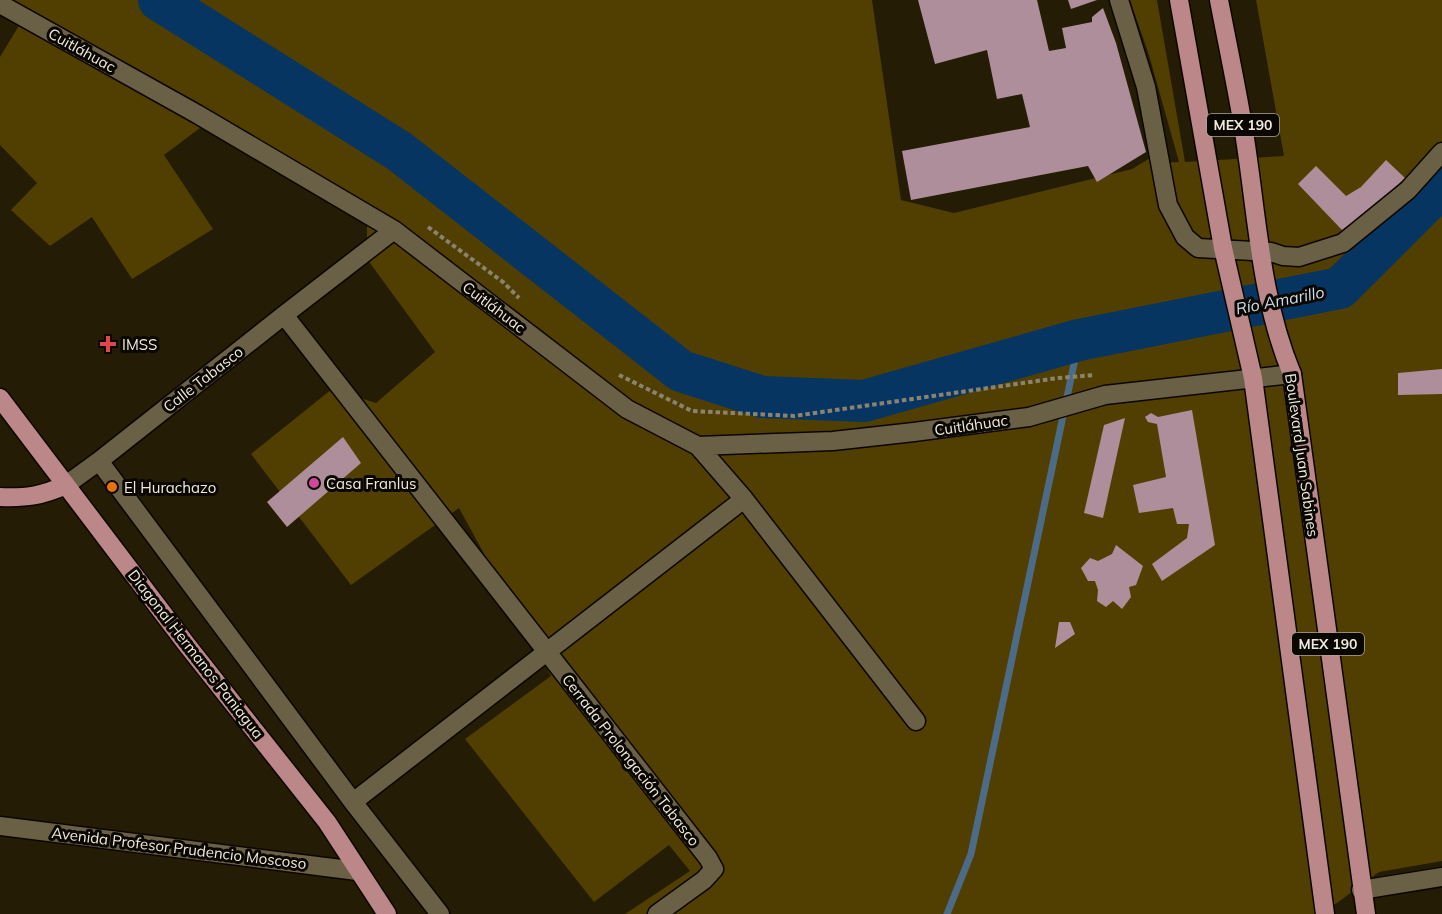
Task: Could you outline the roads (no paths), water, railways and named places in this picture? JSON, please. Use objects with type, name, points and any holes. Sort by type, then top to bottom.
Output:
[{"type":"main road","name":"MEX 190","points":[[1179,0],[1223,248],[1253,378],[1325,914]]},
{"type":"main road","name":"Boulevard Juan Sabines","points":[[1219,0],[1243,126],[1264,274],[1281,348],[1292,374],[1366,914]]},
{"type":"main road","name":"Diagonal Hermanos Paniagua","points":[[0,398],[187,645],[327,822],[387,914]]},
{"type":"main road","name":"Calle Tabasco","points":[[0,497],[26,498],[42,495],[66,485]]},
{"type":"street","points":[[1119,0],[1146,87],[1168,205],[1185,237],[1198,248],[1260,251],[1299,257],[1343,243],[1408,190],[1442,152]]},
{"type":"street","name":"Cuitláhuac","points":[[0,4],[197,114],[394,230],[627,409],[698,446],[833,441],[1029,417],[1105,395],[1253,378]]},
{"type":"street","name":"Calle Tabasco","points":[[66,485],[394,230]]},
{"type":"street","name":"Cerrada Prolongación Tabasco","points":[[284,315],[708,858],[714,869],[704,880],[657,914]]},
{"type":"street","points":[[1253,378],[1292,374]]},
{"type":"street","points":[[698,446],[744,499],[916,721]]},
{"type":"street","points":[[99,461],[353,802],[440,914]]},
{"type":"street","points":[[353,802],[744,499]]},
{"type":"street","name":"Avenida Profesor Prudencio Moscoso","points":[[0,826],[357,871]]},
{"type":"street","points":[[1361,890],[1442,877]]},
{"type":"waterway","name":"Río Amarillo","points":[[159,0],[399,151],[681,371],[762,397],[864,401],[1079,340],[1340,288],[1442,186]]},
{"type":"waterway","points":[[947,914],[971,854],[1079,340]]},
{"type":"place","name":"IMSS","points":[[108,344]]},
{"type":"place","name":"Casa Franlus","points":[[314,483]]},
{"type":"place","name":"El Hurachazo","points":[[112,487]]}]
